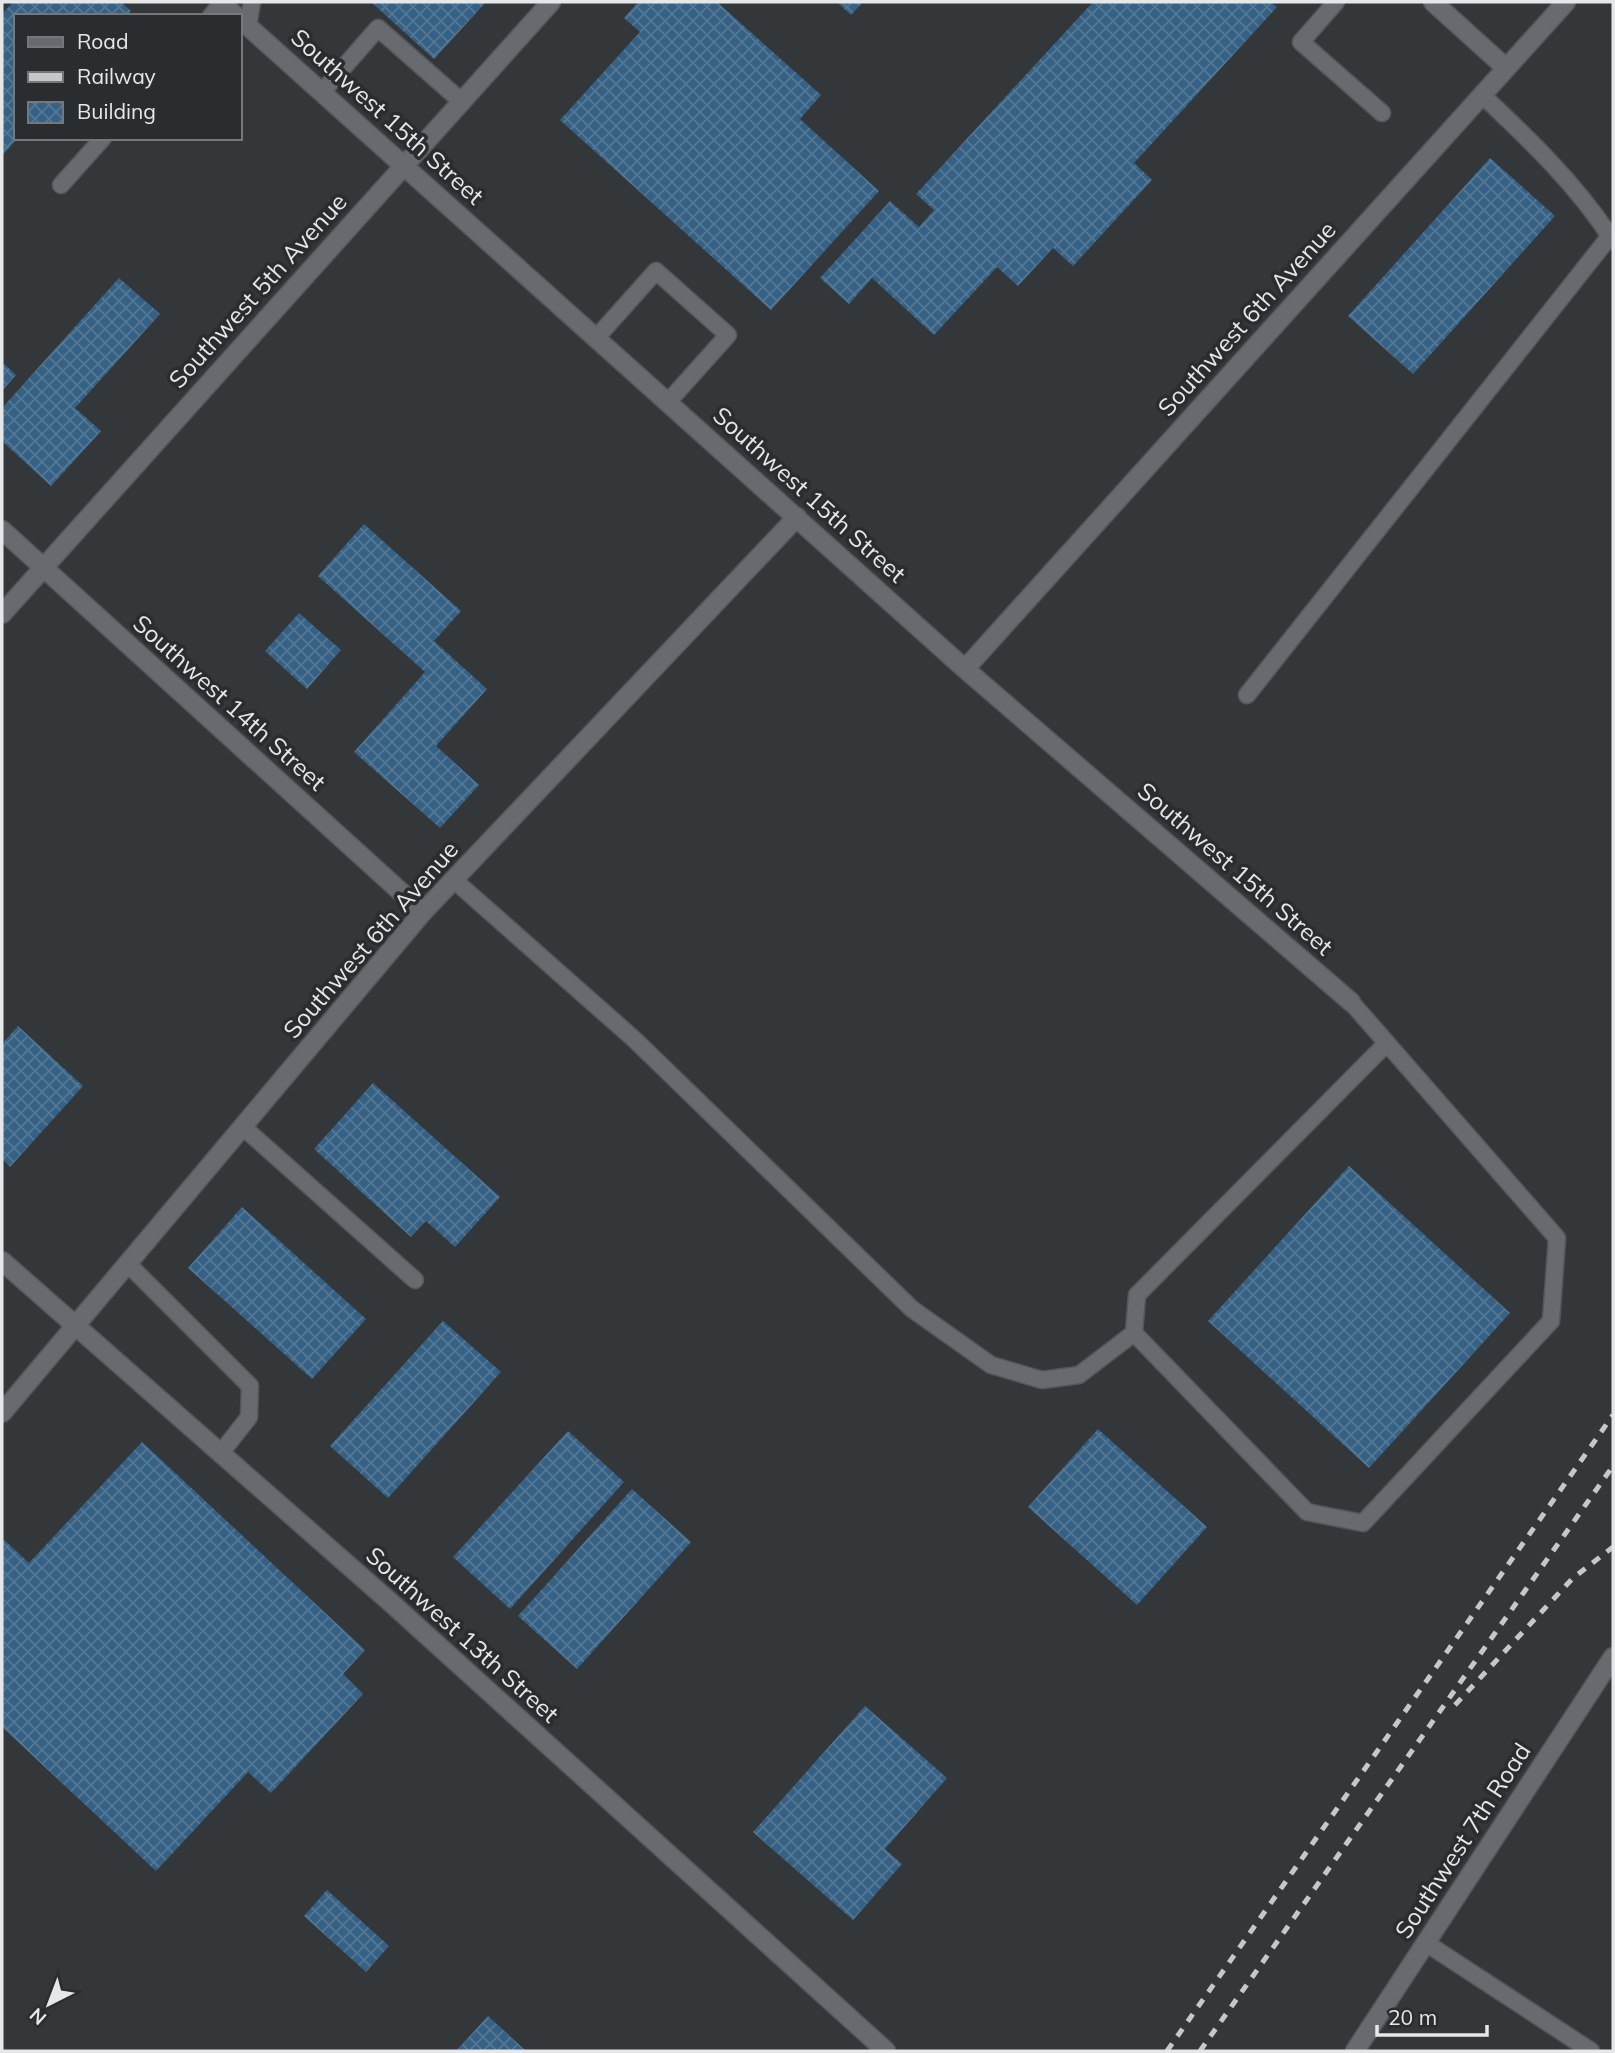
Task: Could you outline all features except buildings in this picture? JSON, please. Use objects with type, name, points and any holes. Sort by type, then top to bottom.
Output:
[{"type":"street","name":"Southwest 5th Avenue","points":[[2,614],[551,2]]},
{"type":"street","points":[[1433,2],[1506,68]]},
{"type":"street","name":"Southwest 6th Avenue","points":[[965,669],[1566,2]]},
{"type":"street","name":"Southwest 15th Street","points":[[242,20],[965,669],[1351,1002]]},
{"type":"street","name":"Southwest 6th Avenue","points":[[2,1413],[423,912],[797,517]]},
{"type":"street","name":"Southwest 14th Street","points":[[2,530],[423,912]]},
{"type":"street","name":"Southwest 13th Street","points":[[2,1261],[75,1328],[389,1601],[886,2051]]},
{"type":"street","name":"Southwest 7th Road","points":[[1354,2051],[1613,1657]]},
{"type":"lane","points":[[242,20],[252,2]]},
{"type":"lane","points":[[1336,2],[1301,42],[1382,113]]},
{"type":"lane","points":[[322,92],[378,28],[461,101]]},
{"type":"lane","points":[[1247,695],[1612,238],[1575,189],[1482,95]]},
{"type":"lane","points":[[61,186],[101,140]]},
{"type":"lane","points":[[597,337],[656,271],[728,335],[668,402]]},
{"type":"lane","points":[[454,880],[635,1040],[912,1309],[990,1365],[1042,1380],[1079,1375],[1134,1333],[1137,1295],[1387,1043]]},
{"type":"lane","points":[[1134,1333],[1307,1512],[1363,1523],[1550,1321],[1557,1238],[1351,1002]]},
{"type":"lane","points":[[243,1127],[415,1280]]},
{"type":"lane","points":[[128,1265],[250,1386],[249,1417],[220,1454]]},
{"type":"lane","points":[[1426,1943],[1591,2051]]},
{"type":"railway","points":[[1167,2051],[1613,1415]]},
{"type":"railway","points":[[1200,2051],[1613,1466]]},
{"type":"railway","points":[[1455,1705],[1573,1578],[1613,1547]]}]
